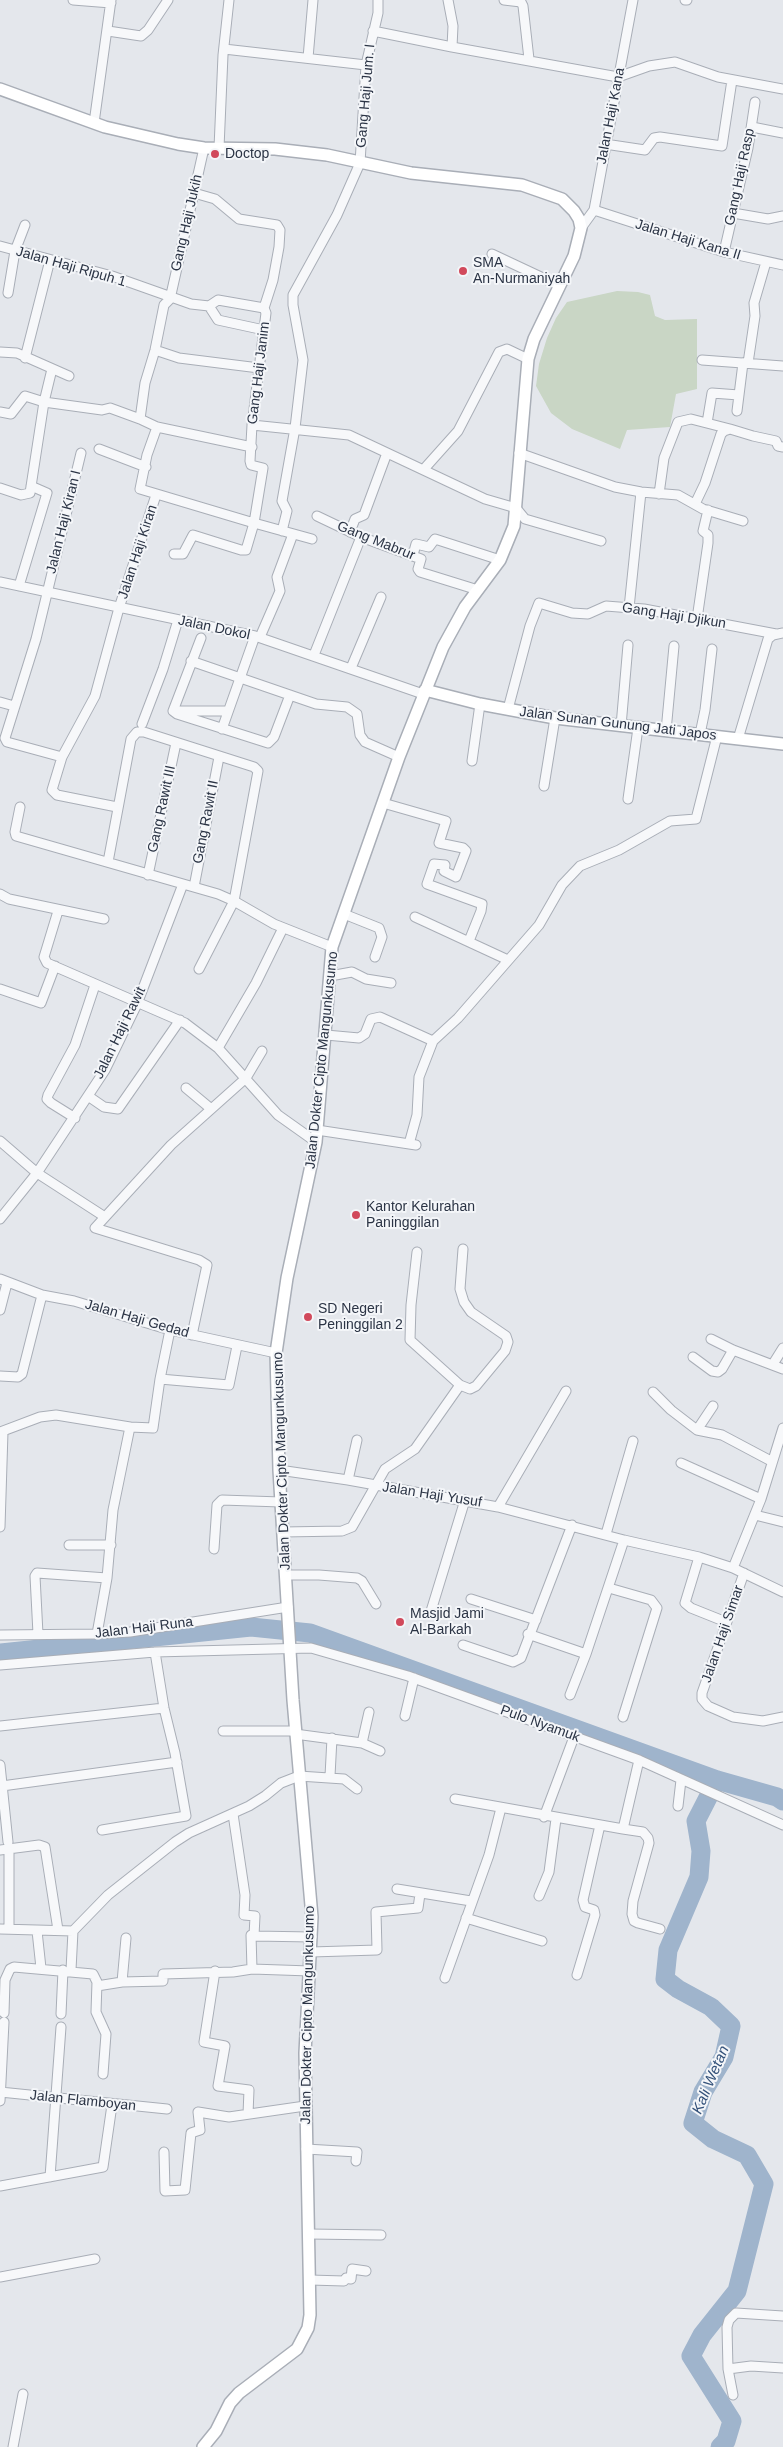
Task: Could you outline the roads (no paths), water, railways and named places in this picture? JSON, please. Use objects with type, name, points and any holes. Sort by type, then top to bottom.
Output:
[{"type":"main road","points":[[0,89],[94,123],[149,138],[204,148],[275,149],[327,155],[410,172],[522,185],[554,194],[566,202],[579,219],[580,228]]},
{"type":"main road","name":"Jalan Dokter Cipto Mangunkusumo","points":[[206,2446],[230,2403],[239,2393],[290,2356],[303,2341],[310,2315],[305,2106],[306,2019],[312,1952],[311,1898],[295,1732],[289,1642],[279,1470],[276,1353],[287,1278],[316,1136],[332,947],[399,757],[443,647],[465,607],[500,560],[514,526],[528,359],[534,339],[558,285],[574,256],[580,228]]},
{"type":"main road","name":"Jalan Sunan Gunung Jati Japos","points":[[424,692],[555,718],[783,744]]},
{"type":"street","points":[[73,0],[111,2],[94,123]]},
{"type":"street","points":[[108,31],[141,36],[148,30],[168,0]]},
{"type":"street","points":[[219,148],[224,50],[229,0]]},
{"type":"street","points":[[308,58],[313,0]]},
{"type":"street","name":"Gang Haji Jum. I","points":[[360,163],[366,65],[378,12],[378,0]]},
{"type":"street","points":[[448,0],[453,26],[452,47]]},
{"type":"street","points":[[504,0],[521,2],[523,6],[529,59]]},
{"type":"street","name":"Jalan Haji Kana","points":[[580,228],[594,210],[633,0]]},
{"type":"street","points":[[373,31],[618,77],[649,66],[675,62],[732,80],[783,89]]},
{"type":"street","points":[[224,50],[366,65]]},
{"type":"street","points":[[605,144],[645,150],[654,138],[660,137],[722,146],[732,80]]},
{"type":"street","name":"Gang Haji Rasp","points":[[724,252],[752,127],[755,102]]},
{"type":"street","points":[[752,127],[783,133]]},
{"type":"street","name":"Gang Haji Jukih","points":[[140,419],[145,383],[155,350],[164,305],[170,299],[204,148]]},
{"type":"street","points":[[282,531],[287,511],[282,501],[295,428],[303,360],[293,305],[293,295],[337,215],[360,163]]},
{"type":"street","points":[[194,193],[216,199],[239,219],[277,225],[280,230],[279,247],[273,280],[264,308]]},
{"type":"street","name":"Jalan Haji Kana II","points":[[594,210],[724,252],[783,265]]},
{"type":"street","points":[[733,213],[768,219],[783,216]]},
{"type":"street","points":[[8,293],[15,252],[25,225]]},
{"type":"street","name":"Jalan Haji Ripuh 1","points":[[0,246],[15,252],[112,276],[170,299]]},
{"type":"street","points":[[492,254],[558,285]]},
{"type":"street","points":[[25,358],[50,260]]},
{"type":"street","points":[[737,411],[755,316],[754,302],[766,262]]},
{"type":"street","name":"Gang Haji Janim","points":[[170,299],[209,306],[218,300],[264,308],[266,313],[252,425],[251,464],[263,468],[254,523]]},
{"type":"street","points":[[209,306],[218,320],[264,330]]},
{"type":"street","points":[[424,469],[458,431],[498,352],[507,349],[528,359]]},
{"type":"street","points":[[155,350],[179,358],[259,368]]},
{"type":"street","points":[[0,352],[17,354],[69,376]]},
{"type":"street","points":[[702,360],[783,366]]},
{"type":"street","points":[[0,488],[25,496],[30,493],[44,402],[52,370]]},
{"type":"street","points":[[707,424],[712,393],[739,395]]},
{"type":"street","points":[[0,412],[11,414],[25,396],[44,402],[102,410],[110,408],[157,426],[252,446]]},
{"type":"street","points":[[659,494],[664,458],[676,424],[680,420],[690,420],[730,428],[753,436],[776,440],[778,446],[783,447]]},
{"type":"street","points":[[252,425],[349,435],[486,499],[516,508],[525,519],[601,541]]},
{"type":"street","points":[[157,426],[147,454],[146,467],[140,487],[143,491],[312,539]]},
{"type":"street","points":[[696,504],[721,434],[730,428]]},
{"type":"street","points":[[99,450],[146,467]]},
{"type":"street","name":"Jalan Haji Kiran I","points":[[62,757],[5,740],[36,639],[81,453]]},
{"type":"street","points":[[350,532],[355,519],[364,515],[387,453]]},
{"type":"street","points":[[519,453],[615,487],[640,492],[678,495],[708,510],[742,521]]},
{"type":"street","points":[[19,586],[48,492],[31,486]]},
{"type":"street","points":[[629,608],[640,492]]},
{"type":"street","name":"Jalan Haji Kiran","points":[[117,807],[54,794],[52,790],[62,757],[95,696],[119,608],[156,495]]},
{"type":"street","points":[[697,619],[708,543],[708,535],[703,531],[708,510]]},
{"type":"street","name":"Gang Mabrur","points":[[317,516],[361,538],[421,559],[418,569],[420,572],[478,590]]},
{"type":"street","points":[[174,554],[183,554],[194,535],[246,550],[254,523]]},
{"type":"street","points":[[222,729],[240,679],[280,591],[278,577],[293,534]]},
{"type":"street","points":[[314,655],[361,538]]},
{"type":"street","points":[[413,555],[416,544],[429,547],[435,539],[500,560]]},
{"type":"street","name":"Jalan Dokol","points":[[1,584],[19,586],[258,637],[424,692]]},
{"type":"street","points":[[351,668],[381,598]]},
{"type":"street","name":"Gang Haji Djikun","points":[[508,709],[530,626],[539,603],[572,613],[588,614],[606,606],[629,608],[780,633]]},
{"type":"street","points":[[142,724],[163,669],[178,620]]},
{"type":"street","points":[[738,739],[768,639],[780,633]]},
{"type":"street","points":[[173,710],[201,638]]},
{"type":"street","points":[[621,726],[628,645]]},
{"type":"street","points":[[666,731],[674,646]]},
{"type":"street","points":[[700,734],[705,710],[712,649]]},
{"type":"street","points":[[191,661],[316,704],[347,707],[357,714],[359,730],[365,742],[399,757]]},
{"type":"street","points":[[173,710],[177,714],[268,743],[274,737],[290,695]]},
{"type":"street","points":[[0,702],[14,706]]},
{"type":"street","points":[[472,761],[480,704]]},
{"type":"street","points":[[173,710],[228,711]]},
{"type":"street","points":[[544,786],[555,718]]},
{"type":"street","points":[[628,799],[638,728]]},
{"type":"street","points":[[108,862],[131,739],[137,732],[144,732],[254,767],[258,771],[234,901],[199,968]]},
{"type":"street","points":[[58,910],[44,957],[47,963],[137,1004],[180,1020],[218,1048],[278,1115],[316,1136],[413,1145],[419,1077],[433,1041],[458,1018],[539,925],[562,885],[580,866],[618,850],[670,821],[696,819],[717,736]]},
{"type":"street","name":"Gang Rawit III","points":[[148,875],[176,743]]},
{"type":"street","name":"Gang Rawit II","points":[[194,887],[219,757]]},
{"type":"street","points":[[383,803],[446,822],[439,843],[463,848],[466,851],[456,877],[444,871],[445,865],[434,864],[426,884],[482,904],[469,941]]},
{"type":"street","points":[[20,807],[15,832],[16,836],[194,887],[234,901],[283,928],[332,947]]},
{"type":"street","name":"Jalan Haji Rawit","points":[[0,1219],[37,1173],[106,1070],[137,1004],[183,884]]},
{"type":"street","points":[[0,894],[9,899],[104,919]]},
{"type":"street","points":[[344,914],[380,928],[382,937],[374,957]]},
{"type":"street","points":[[415,917],[508,960]]},
{"type":"street","points":[[218,1048],[256,983],[283,928]]},
{"type":"street","points":[[0,989],[42,1003],[55,966]]},
{"type":"street","points":[[330,976],[352,972],[366,978],[391,983]]},
{"type":"street","points":[[75,1118],[47,1099],[75,1045],[95,984]]},
{"type":"street","points":[[326,1035],[359,1038],[365,1034],[371,1019],[380,1017],[433,1041]]},
{"type":"street","points":[[88,1096],[104,1106],[118,1109],[180,1020]]},
{"type":"street","points":[[192,1334],[207,1264],[95,1228],[171,1145],[210,1108],[246,1078],[262,1051]]},
{"type":"street","points":[[186,1088],[210,1108]]},
{"type":"street","points":[[0,1141],[37,1173],[105,1217]]},
{"type":"street","points":[[417,1252],[411,1305],[410,1340],[460,1385],[470,1389],[476,1386],[505,1351],[508,1342],[506,1336],[471,1312],[464,1302],[460,1289],[463,1249]]},
{"type":"street","points":[[0,1310],[3,1281]]},
{"type":"street","name":"Jalan Haji Gedad","points":[[3,1281],[42,1295],[74,1301],[170,1330],[276,1353]]},
{"type":"street","points":[[3,1377],[18,1377],[22,1374],[42,1295]]},
{"type":"street","points":[[0,1527],[1,1432],[15,1426],[56,1415],[130,1427],[154,1427],[160,1379],[170,1330]]},
{"type":"street","points":[[711,1338],[733,1350],[783,1369]]},
{"type":"street","points":[[160,1379],[229,1385],[237,1346]]},
{"type":"street","points":[[773,1364],[783,1348]]},
{"type":"street","points":[[693,1357],[712,1372],[718,1372],[722,1369],[733,1350]]},
{"type":"street","points":[[279,1470],[377,1484],[385,1469],[415,1449],[460,1385]]},
{"type":"street","points":[[498,1507],[566,1391]]},
{"type":"street","points":[[653,1392],[671,1410],[697,1430],[722,1435],[771,1462]]},
{"type":"street","points":[[697,1430],[713,1406]]},
{"type":"street","points":[[97,1634],[107,1578],[113,1510],[130,1427]]},
{"type":"street","points":[[733,1568],[761,1499],[783,1428]]},
{"type":"street","points":[[348,1480],[357,1440]]},
{"type":"street","points":[[606,1531],[633,1441]]},
{"type":"street","points":[[681,1463],[761,1499]]},
{"type":"street","name":"Jalan Haji Yusuf","points":[[283,1532],[349,1529],[356,1522],[377,1484],[465,1500],[606,1531],[624,1540],[699,1557],[733,1568]]},
{"type":"street","points":[[214,1549],[217,1505],[220,1502],[226,1500],[281,1502]]},
{"type":"street","points":[[431,1611],[465,1500]]},
{"type":"street","points":[[755,1515],[783,1522]]},
{"type":"street","points":[[463,1645],[515,1662],[521,1658],[528,1634],[536,1620],[572,1525]]},
{"type":"street","points":[[570,1696],[609,1588],[624,1540]]},
{"type":"street","points":[[69,1545],[111,1545]]},
{"type":"street","points":[[699,1557],[685,1603],[691,1608],[726,1622]]},
{"type":"street","name":"Jalan Haji Simar","points":[[733,1568],[783,1592]]},
{"type":"street","points":[[38,1634],[36,1573],[107,1578]]},
{"type":"street","name":"Jalan Haji Simar","points":[[744,1573],[702,1693],[704,1702],[726,1714],[740,1718],[763,1721],[783,1717]]},
{"type":"street","points":[[286,1575],[319,1574],[357,1578],[369,1590],[376,1604]]},
{"type":"street","points":[[609,1588],[651,1600],[657,1608],[623,1717]]},
{"type":"street","points":[[471,1599],[536,1620]]},
{"type":"street","name":"Jalan Haji Runa","points":[[0,1635],[97,1634],[214,1620],[288,1607]]},
{"type":"street","points":[[528,1634],[586,1654]]},
{"type":"street","name":"Pulo Nyamuk","points":[[0,1664],[289,1642],[414,1678],[639,1760],[783,1825]]},
{"type":"street","points":[[102,1830],[185,1817],[184,1800],[164,1708],[155,1652]]},
{"type":"street","points":[[405,1716],[414,1678]]},
{"type":"street","points":[[0,1726],[164,1708]]},
{"type":"street","points":[[362,1742],[369,1712]]},
{"type":"street","points":[[223,1731],[295,1732],[362,1742],[380,1751]]},
{"type":"street","points":[[544,1817],[574,1737]]},
{"type":"street","points":[[330,1776],[332,1738]]},
{"type":"street","points":[[623,1829],[639,1760]]},
{"type":"street","points":[[2,1786],[177,1762]]},
{"type":"street","points":[[0,1765],[5,1846],[5,1929],[73,1931]]},
{"type":"street","points":[[61,2014],[73,1931],[108,1895],[175,1842],[189,1833],[233,1814],[265,1796],[281,1783],[299,1776],[330,1776],[344,1779],[357,1789]]},
{"type":"street","points":[[678,1806],[682,1780]]},
{"type":"street","points":[[455,1800],[544,1817],[644,1832],[648,1838],[633,1901],[633,1917],[638,1923],[660,1929]]},
{"type":"street","points":[[445,1978],[489,1855],[501,1808]]},
{"type":"street","points":[[233,1814],[245,1895],[244,1915],[255,1916],[254,1936]]},
{"type":"street","points":[[538,1896],[549,1872],[556,1819]]},
{"type":"street","points":[[577,1975],[595,1916],[594,1910],[585,1907],[583,1900],[600,1824]]},
{"type":"street","points":[[5,1846],[39,1846],[45,1848],[58,1930]]},
{"type":"street","points":[[397,1889],[471,1901]]},
{"type":"street","points":[[312,1952],[377,1950],[376,1912],[418,1908],[420,1894]]},
{"type":"street","points":[[466,1918],[542,1941]]},
{"type":"street","points":[[38,1931],[41,1968]]},
{"type":"street","points":[[252,1969],[251,1935],[312,1937]]},
{"type":"street","points":[[122,1982],[126,1938]]},
{"type":"street","points":[[0,2095],[4,2018],[3,1980],[14,1966],[93,1974],[97,1986],[96,2012],[106,2034],[102,2074]]},
{"type":"street","points":[[97,1986],[122,1982],[163,1981],[163,1974],[252,1969],[310,1971]]},
{"type":"street","points":[[215,1971],[204,2042],[225,2046],[218,2086],[249,2090],[248,2114]]},
{"type":"street","points":[[50,2177],[61,2027]]},
{"type":"street","name":"Jalan Flamboyan","points":[[0,2095],[57,2097],[112,2105],[167,2109]]},
{"type":"street","points":[[0,2186],[103,2167],[112,2105]]},
{"type":"street","points":[[164,2152],[165,2191],[185,2190],[191,2133],[200,2130],[198,2112],[229,2116],[305,2106]]},
{"type":"street","points":[[306,2149],[357,2152],[356,2161]]},
{"type":"street","points":[[309,2234],[381,2235]]},
{"type":"street","points":[[0,2277],[95,2259]]},
{"type":"street","points":[[310,2280],[344,2281],[346,2278],[351,2279],[352,2269],[366,2271]]},
{"type":"street","points":[[734,2395],[728,2368],[727,2327],[733,2315],[743,2313],[783,2316]]},
{"type":"street","points":[[728,2368],[751,2366],[783,2368]]},
{"type":"street","points":[[13,2447],[23,2394]]},
{"type":"waterway","points":[[0,1653],[251,1627],[310,1633],[717,1780],[777,1797],[783,1801]]},
{"type":"waterway","name":"Kali Wetan","points":[[717,1780],[696,1821],[701,1851],[699,1877],[668,1950],[665,1979],[678,1989],[711,2007],[731,2026],[724,2057],[703,2092],[693,2123],[713,2139],[747,2155],[764,2184],[737,2291],[702,2335],[691,2356],[732,2421],[726,2441],[720,2447]]},
{"type":"place","name":"Doctop","points":[[215,154]]},
{"type":"place","name":"SMA An-Nurmaniyah","points":[[463,271]]},
{"type":"place","name":"Kantor Kelurahan Paninggilan","points":[[356,1215]]},
{"type":"place","name":"SD Negeri Peninggilan 2","points":[[308,1317]]},
{"type":"place","name":"Masjid Jami Al-Barkah","points":[[400,1622]]}]
